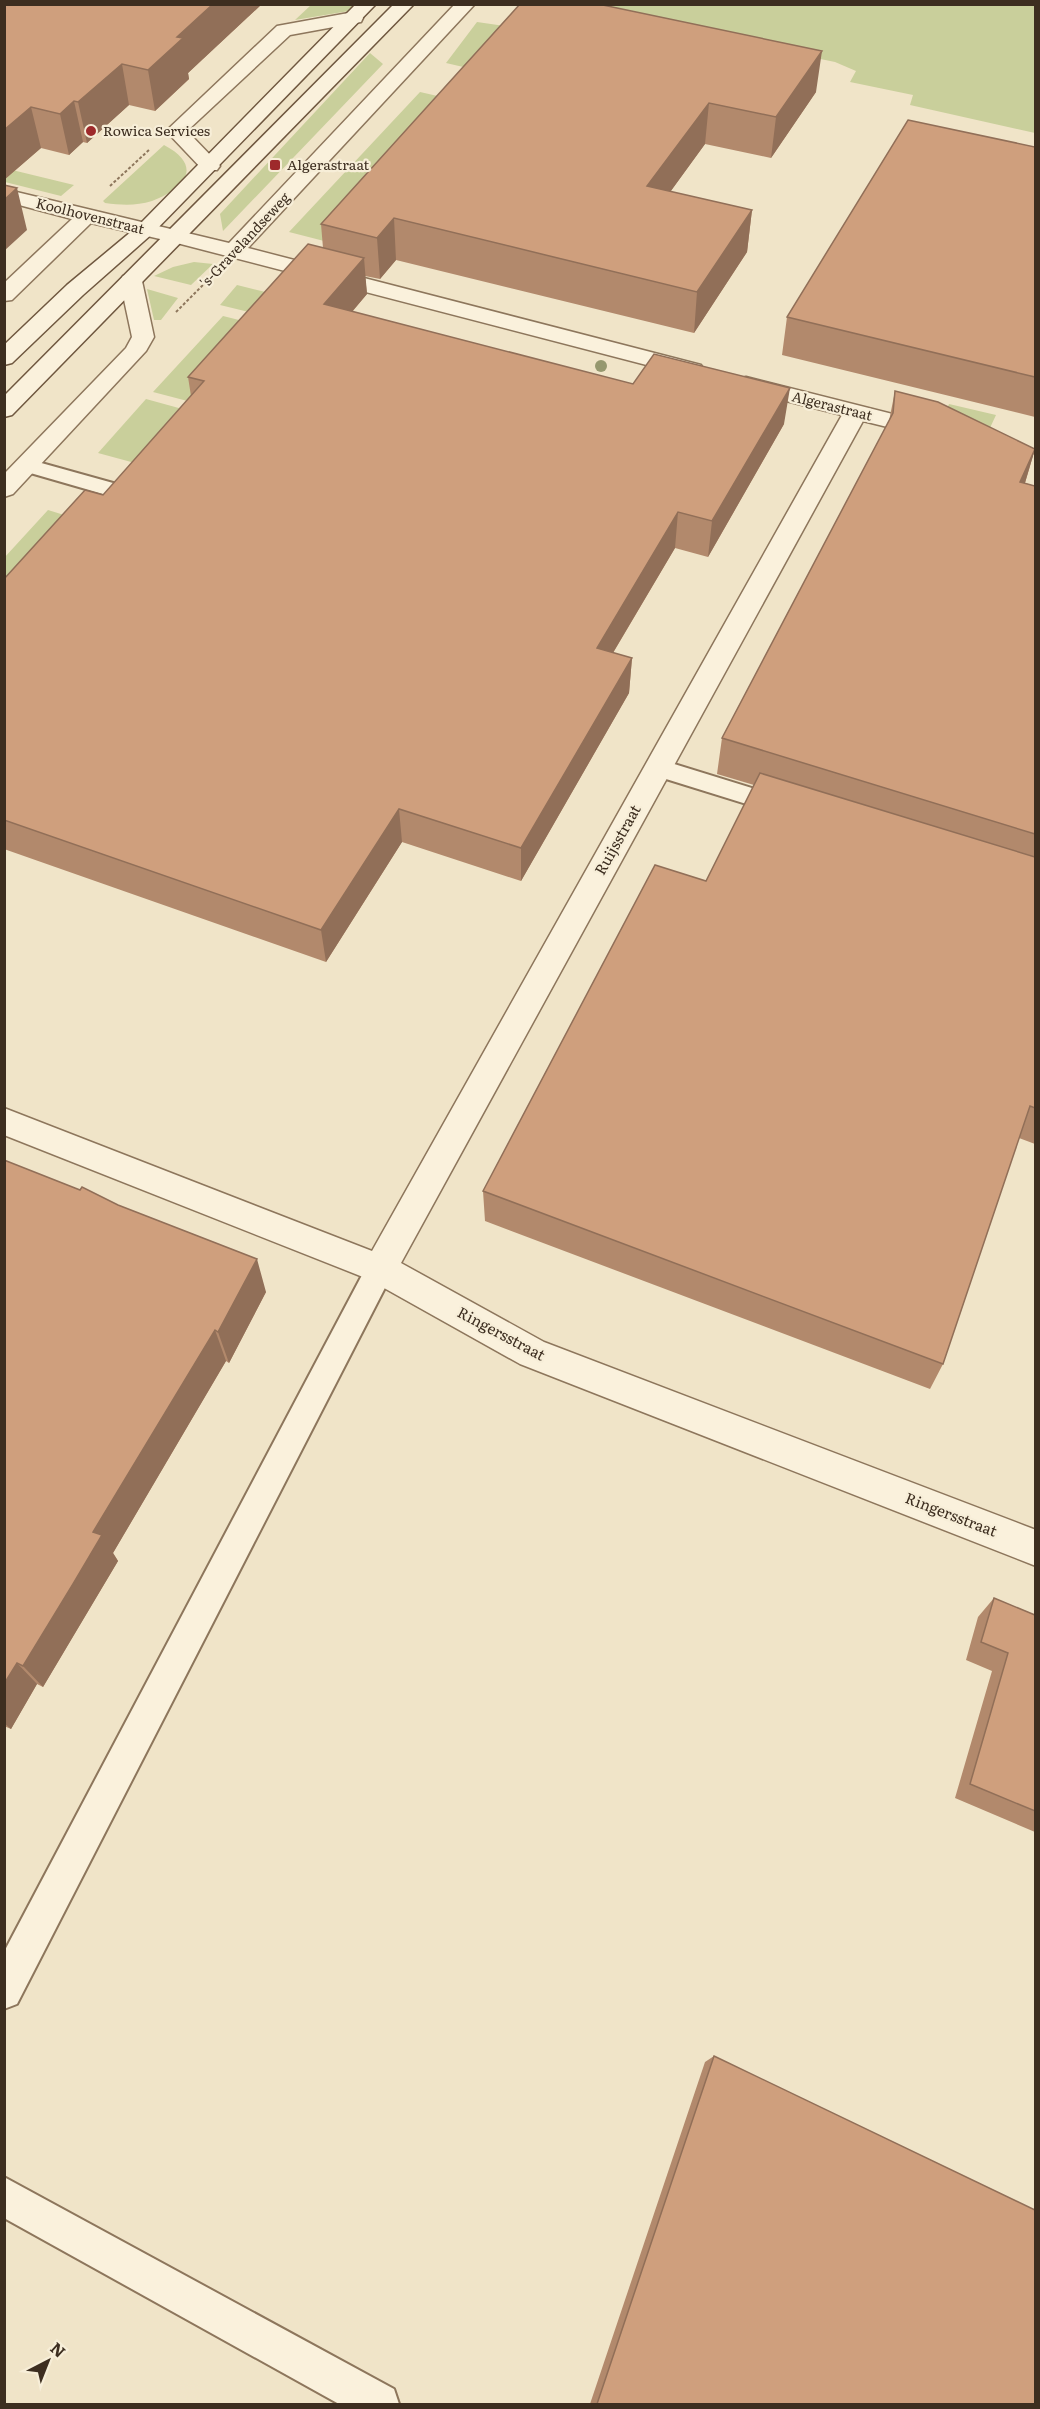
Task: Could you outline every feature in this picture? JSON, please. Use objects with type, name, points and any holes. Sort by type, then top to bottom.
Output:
[{"type":"street","points":[[4,410],[405,4]]},
{"type":"street","name":"'s-Gravelandseweg","points":[[233,251],[466,4]]},
{"type":"street","points":[[210,166],[176,131],[284,30],[361,11]]},
{"type":"street","points":[[4,358],[75,290],[145,230],[361,11]]},
{"type":"street","name":"Koolhovenstraat","points":[[4,195],[176,236]]},
{"type":"street","points":[[4,295],[87,216]]},
{"type":"street","name":"Algerastraat","points":[[176,236],[957,437]]},
{"type":"street","points":[[4,489],[135,351],[143,338],[131,281]]},
{"type":"street","name":"Ruijsstraat","points":[[380,1269],[856,412]]},
{"type":"street","name":"Ringersstraat","points":[[4,1121],[380,1269],[532,1353],[1035,1548]]},
{"type":"lane","points":[[27,465],[124,493]]},
{"type":"lane","points":[[658,768],[807,814]]},
{"type":"lane","points":[[4,1991],[380,1269]]},
{"type":"lane","points":[[4,2196],[379,2404]]},
{"type":"path","points":[[87,216],[93,202],[158,142],[176,131]]},
{"type":"path","name":"'s-Gravelandseweg","points":[[143,338],[160,329],[233,251]]},
{"type":"green space","points":[[311,5],[356,5],[349,11],[295,20]]},
{"type":"green space","points":[[557,5],[1035,5],[1035,133],[910,105],[913,95],[850,82],[856,71],[835,62]]},
{"type":"green space","points":[[477,22],[525,29],[485,72],[446,63]]},
{"type":"green space","points":[[370,53],[383,64],[223,231],[220,214]]},
{"type":"green space","points":[[420,92],[455,100],[328,242],[289,232]]},
{"type":"green space","points":[[164,145],[184,161],[186,169],[181,184],[164,196],[146,203],[123,205],[103,201]]},
{"type":"green space","points":[[4,168],[74,185],[61,196],[5,182]]},
{"type":"green space","points":[[194,262],[213,264],[191,285],[154,276],[173,267]]},
{"type":"green space","points":[[237,285],[290,298],[274,318],[220,305]]},
{"type":"green space","points":[[147,289],[178,298],[161,320],[154,320]]},
{"type":"green space","points":[[223,316],[267,327],[199,404],[153,392]]},
{"type":"green space","points":[[146,399],[186,410],[157,469],[98,453]]},
{"type":"green space","points":[[949,404],[996,415],[989,430],[943,418]]},
{"type":"green space","points":[[48,510],[93,524],[5,606],[4,558]]},
{"type":"building","points":[[4,4],[213,4],[177,37],[183,38],[148,70],[122,64],[78,102],[74,101],[60,114],[31,107],[4,130]]},
{"type":"building","points":[[520,4],[598,4],[822,51],[776,117],[709,103],[647,186],[752,210],[697,292],[394,218],[377,238],[321,224]]},
{"type":"building","points":[[908,120],[1035,147],[1035,377],[787,317]]},
{"type":"building","points":[[4,185],[17,188],[4,200]]},
{"type":"building","points":[[308,244],[364,258],[324,304],[633,384],[654,354],[790,388],[712,521],[678,512],[597,648],[632,658],[521,848],[399,809],[321,930],[4,820],[4,579],[85,490],[103,495],[204,381],[188,377]]},
{"type":"building","points":[[895,391],[938,402],[1035,449],[1020,482],[1035,486],[1035,834],[722,738],[893,413]]},
{"type":"building","points":[[760,773],[1035,857],[1035,1108],[1030,1106],[943,1364],[483,1191],[655,865],[706,881]]},
{"type":"building","points":[[4,1160],[80,1190],[82,1187],[118,1205],[257,1259],[218,1332],[215,1330],[93,1532],[102,1535],[73,1584],[23,1666],[17,1663],[4,1684]]},
{"type":"building","points":[[994,1598],[1035,1615],[1035,1811],[970,1784],[1008,1653],[981,1642]]},
{"type":"building","points":[[714,2056],[1035,2210],[1035,2404],[597,2404]]},
{"type":"place","name":"Rowica Services","points":[[91,131]]},
{"type":"place","name":"Algerastraat","points":[[275,165]]}]
